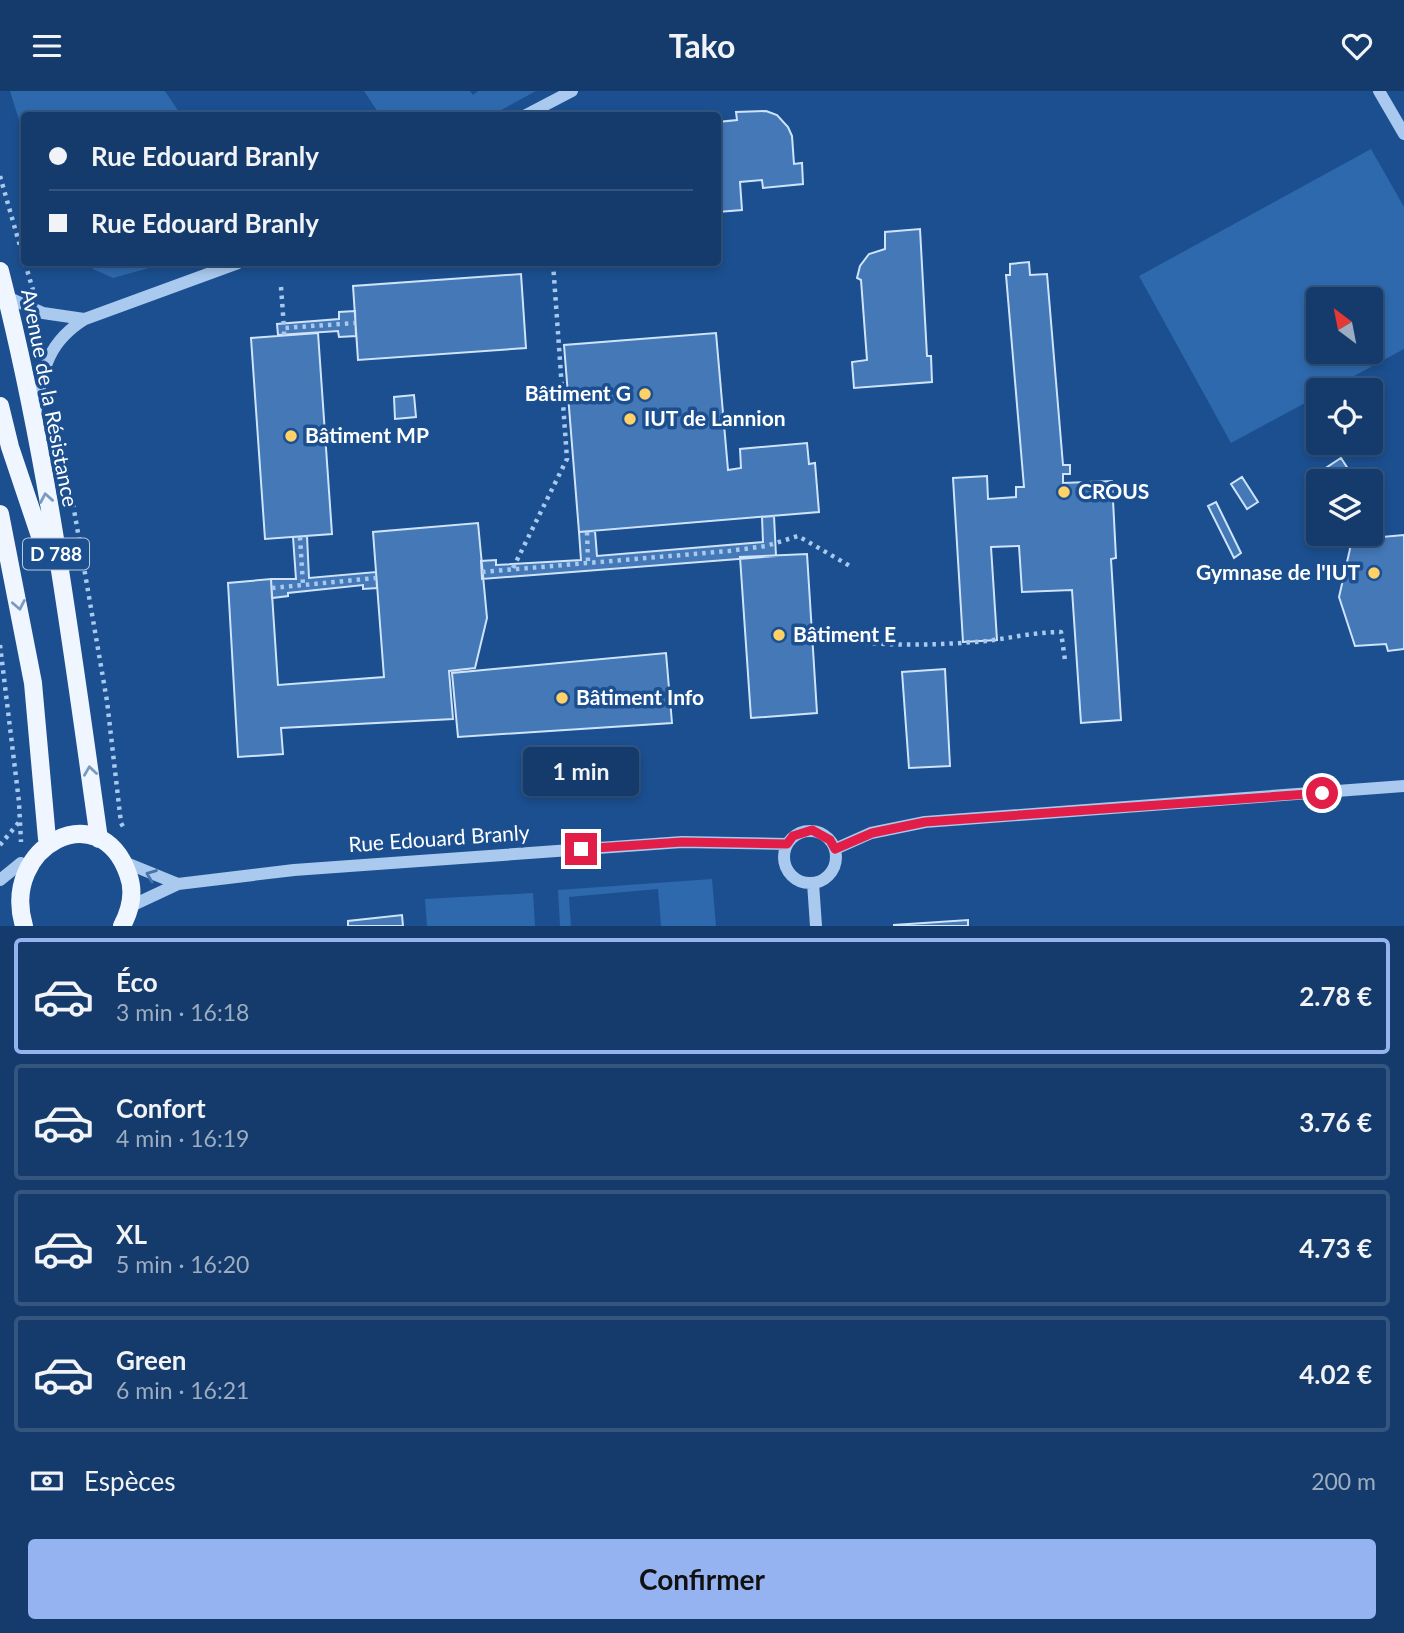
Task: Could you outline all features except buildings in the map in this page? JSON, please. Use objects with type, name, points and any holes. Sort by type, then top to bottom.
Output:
[{"type":"main road","name":"Avenue de la Résistance","points":[[0,271],[33,423],[67,617],[99,839]]},
{"type":"main road","name":"Avenue de la Résistance","points":[[0,406],[10,447],[67,617]]},
{"type":"main road","name":"D 788","points":[[0,514],[33,683],[47,839]]},
{"type":"main road","points":[[24,926],[13,897],[21,863],[33,849],[47,839],[73,833],[99,839],[114,849],[124,863],[132,884],[131,906],[122,926]]},
{"type":"street","points":[[532,112],[572,91]]},
{"type":"street","points":[[1379,91],[1404,134]]},
{"type":"street","points":[[33,423],[45,366],[51,352],[68,330],[85,319],[230,266]]},
{"type":"street","points":[[7,297],[43,313],[85,319]]},
{"type":"street","points":[[787,844],[783,860],[790,875],[797,880],[813,883],[832,871],[835,849],[872,833],[925,822],[1404,786]]},
{"type":"street","name":"Rue Edouard Branly","points":[[131,906],[178,884],[428,858],[682,842],[787,844],[793,836],[812,830],[830,840],[835,849]]},
{"type":"street","points":[[0,880],[21,863]]},
{"type":"street","name":"Rue Edouard Branly","points":[[124,863],[178,884]]},
{"type":"street","points":[[813,883],[816,926]]},
{"type":"path","points":[[0,176],[21,247]]},
{"type":"path","points":[[26,266],[33,289]]},
{"type":"path","points":[[513,569],[567,459],[553,266]]},
{"type":"path","points":[[281,287],[284,332],[355,323]]},
{"type":"path","points":[[587,531],[588,562]]},
{"type":"path","points":[[300,537],[303,585]]},
{"type":"path","points":[[482,572],[729,551],[765,546],[799,537],[850,566]]},
{"type":"path","points":[[272,588],[376,579]]},
{"type":"path","points":[[856,642],[901,645],[987,641],[1033,632],[1061,632],[1065,660]]},
{"type":"path","points":[[0,645],[20,821],[21,863]]},
{"type":"path","points":[[0,845],[20,821]]},
{"type":"shaded area","points":[[10,91],[165,91],[179,112],[21,112],[21,126]]},
{"type":"shaded area","points":[[364,91],[470,91],[473,95],[478,91],[536,91],[498,112],[378,112]]},
{"type":"shaded area","points":[[1371,149],[1404,207],[1404,349],[1383,360],[1383,287],[1306,287],[1306,364],[1376,364],[1350,378],[1306,378],[1306,402],[1231,443],[1139,276]]},
{"type":"shaded area","points":[[92,266],[156,266],[113,278],[93,269]]},
{"type":"shaded area","points":[[712,879],[716,926],[661,926],[658,889],[569,897],[571,926],[560,926],[558,890]]},
{"type":"shaded area","points":[[533,893],[535,926],[427,926],[425,899]]},
{"type":"place","name":"Bâtiment G","points":[[645,394]]},
{"type":"place","name":"IUT de Lannion","points":[[630,419]]},
{"type":"place","name":"Bâtiment MP","points":[[291,436]]},
{"type":"place","name":"CROUS","points":[[1064,492]]},
{"type":"place","name":"Gymnase de l'IUT","points":[[1374,573]]},
{"type":"place","name":"Bâtiment E","points":[[779,635]]},
{"type":"place","name":"Bâtiment Info","points":[[562,698]]},
{"type":"route","points":[[581,849],[682,842],[787,844],[793,836],[812,830],[830,840],[835,849],[872,833],[925,822],[1322,793]]}]
